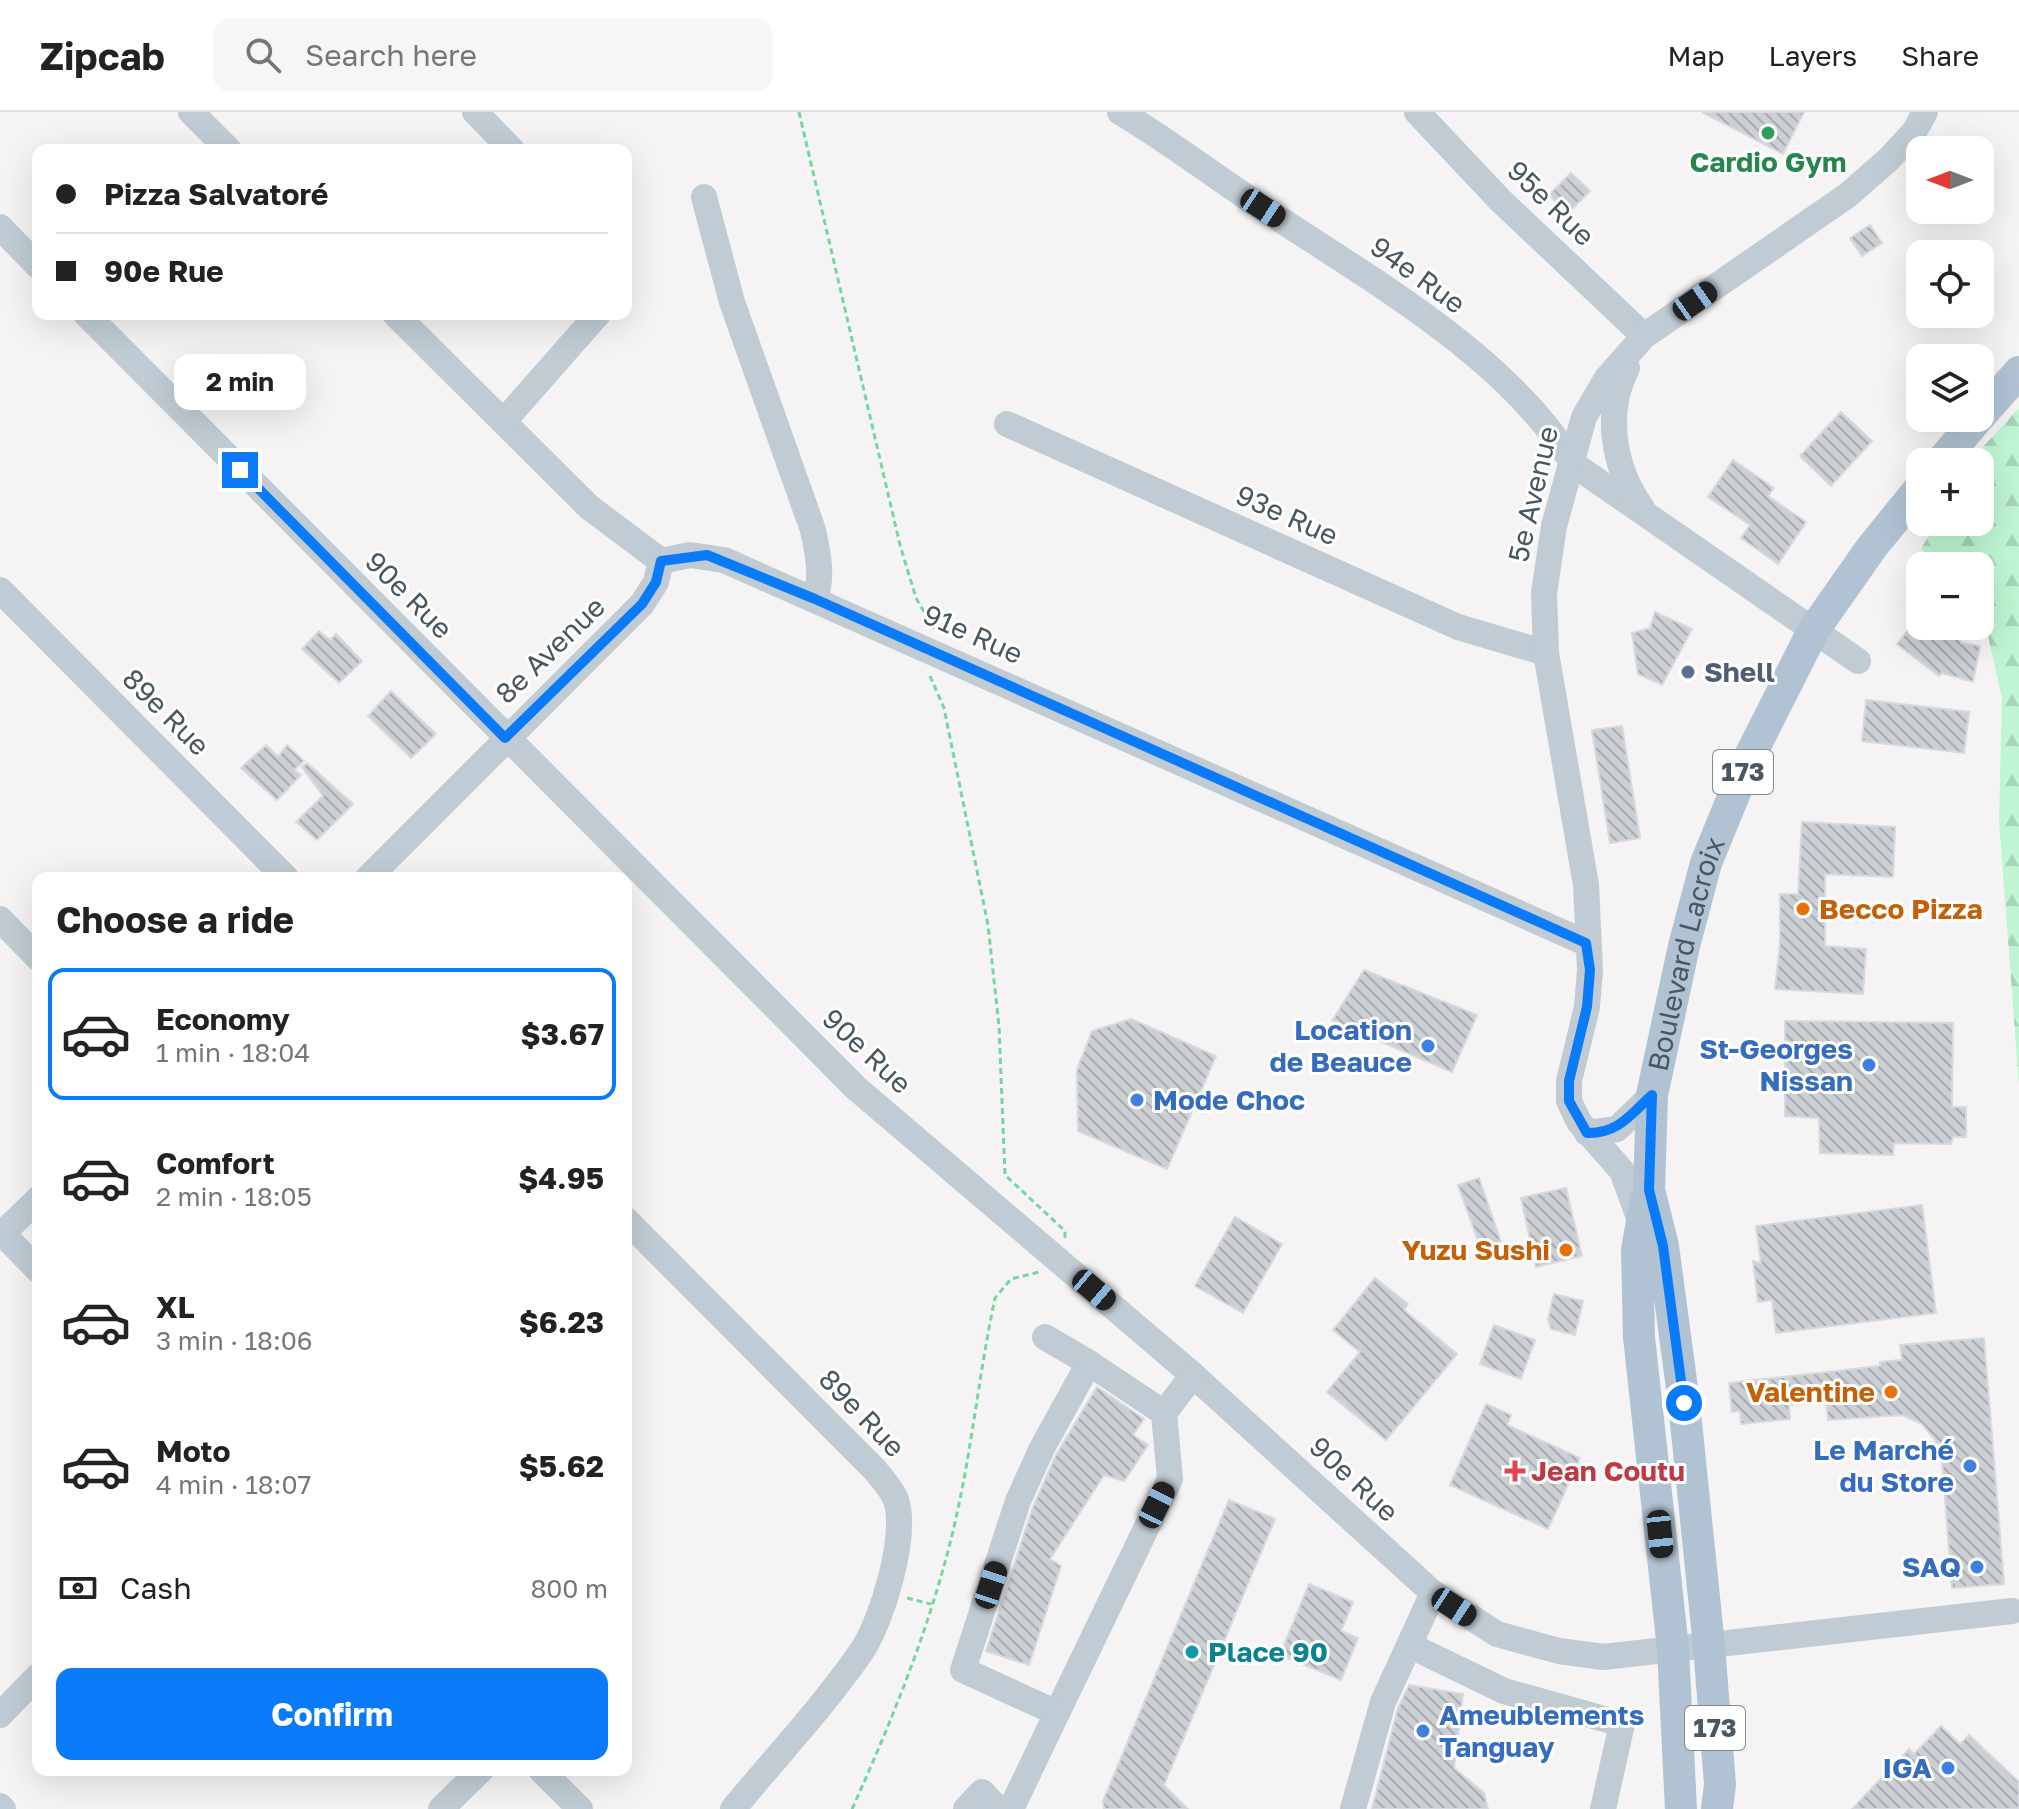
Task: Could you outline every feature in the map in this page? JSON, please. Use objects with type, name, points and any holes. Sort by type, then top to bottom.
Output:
[{"type":"main road","points":[[1964,434],[2019,372]]},
{"type":"main road","name":"Boulevard Lacroix","points":[[1681,1809],[1673,1649],[1639,1337],[1637,1250],[1649,1190],[1652,1095],[1684,946],[1706,863],[1750,756],[1813,631],[1872,547],[1906,505]]},
{"type":"main road","name":"Boulevard Lacroix","points":[[1649,1190],[1663,1246],[1673,1318],[1709,1646],[1720,1784],[1717,1809]]},
{"type":"street","points":[[191,112],[223,144]]},
{"type":"street","points":[[475,112],[506,144]]},
{"type":"street","name":"94e Rue","points":[[1120,112],[1372,279],[1493,371],[1552,429],[1573,464],[1858,661]]},
{"type":"street","name":"95e Rue","points":[[1417,112],[1500,200],[1644,336]]},
{"type":"street","name":"5e Avenue","points":[[1641,1223],[1622,1171],[1587,1133],[1569,1101],[1569,1081],[1587,1007],[1590,970],[1586,943],[1586,885],[1546,653],[1544,593],[1554,526],[1584,417],[1607,378],[1644,336],[1848,195],[1889,159],[1914,132],[1925,112]]},
{"type":"street","points":[[704,197],[732,302],[813,530],[819,561],[819,586],[815,599]]},
{"type":"street","points":[[0,227],[32,260]]},
{"type":"street","name":"90e Rue","points":[[92,320],[856,1088],[1193,1375],[1433,1593],[1497,1634],[1559,1651],[1603,1657],[2012,1611]]},
{"type":"street","points":[[401,320],[589,507],[661,561]]},
{"type":"street","points":[[504,421],[593,320]]},
{"type":"street","name":"94e Rue","points":[[1644,336],[1622,378],[1614,406],[1614,432],[1623,474],[1651,520]]},
{"type":"street","name":"93e Rue","points":[[1007,424],[1458,627],[1546,653]]},
{"type":"street","name":"91e Rue","points":[[661,561],[707,555],[815,599],[1586,943]]},
{"type":"street","name":"8e Avenue","points":[[374,872],[642,604],[656,582],[661,561]]},
{"type":"street","name":"89e Rue","points":[[0,590],[280,872]]},
{"type":"street","points":[[0,919],[32,952]]},
{"type":"street","points":[[1587,1133],[1617,1129],[1652,1095]]},
{"type":"street","points":[[32,1205],[1,1233],[32,1264]]},
{"type":"street","name":"89e Rue","points":[[632,1226],[875,1470],[894,1495],[898,1507],[899,1521],[889,1581],[863,1649],[733,1809]]},
{"type":"street","points":[[1045,1337],[1164,1413]]},
{"type":"street","points":[[1057,1713],[963,1670],[1018,1501],[1042,1448],[1089,1363]]},
{"type":"street","points":[[1011,1809],[1170,1479],[1164,1413],[1193,1375]]},
{"type":"street","points":[[1353,1809],[1383,1702],[1433,1593]]},
{"type":"street","points":[[1411,1646],[1504,1691],[1622,1724],[1603,1809]]},
{"type":"street","points":[[0,1715],[32,1682]]},
{"type":"street","points":[[441,1809],[475,1776]]},
{"type":"street","points":[[547,1776],[580,1809]]},
{"type":"street","points":[[966,1809],[982,1792],[998,1809]]},
{"type":"path","points":[[799,112],[900,545],[915,595],[934,635]]},
{"type":"path","points":[[930,666],[931,678],[944,708],[969,817],[988,925],[999,1026],[1005,1175],[1065,1231],[1061,1244]]},
{"type":"path","points":[[852,1809],[920,1637],[958,1510],[995,1298],[1011,1279],[1044,1270]]},
{"type":"green space","points":[[2019,408],[2019,1085],[1999,821],[2002,698],[1989,640],[1994,640],[1994,552],[1925,552],[1921,549],[1928,536],[1994,536],[1994,448],[1982,448]]},
{"type":"building","name":"Cardio Gym","points":[[1702,112],[1804,112],[1783,154]]},
{"type":"building","points":[[1571,173],[1590,191],[1568,213],[1549,195]]},
{"type":"building","points":[[1870,225],[1882,243],[1862,256],[1850,238]]},
{"type":"building","points":[[1841,412],[1872,441],[1831,486],[1800,456]]},
{"type":"building","points":[[1733,460],[1774,488],[1768,496],[1806,522],[1778,564],[1741,538],[1750,525],[1708,497]]},
{"type":"building","points":[[1655,612],[1692,629],[1662,685],[1638,674],[1632,633],[1650,628]]},
{"type":"building","points":[[319,631],[330,640],[336,634],[362,661],[339,683],[302,649]]},
{"type":"building","points":[[1906,632],[1906,640],[1960,640],[1961,643],[1980,646],[1973,682],[1942,673],[1939,676],[1897,644]]},
{"type":"building","points":[[391,691],[436,734],[411,758],[368,716]]},
{"type":"building","points":[[1866,700],[1969,712],[1964,753],[1862,741]]},
{"type":"building","points":[[1622,726],[1640,838],[1610,843],[1592,730]]},
{"type":"building","points":[[266,745],[278,757],[287,745],[304,761],[294,770],[301,775],[277,800],[241,768]]},
{"type":"building","points":[[307,763],[353,804],[317,840],[296,822],[323,796],[302,767]]},
{"type":"building","points":[[1802,822],[1895,827],[1893,877],[1825,874],[1825,946],[1866,949],[1863,994],[1775,989],[1780,944],[1780,894],[1798,894]]},
{"type":"building","name":"Location de Beauce","points":[[1364,970],[1477,1015],[1452,1072],[1332,1021]]},
{"type":"building","name":"Mode Choc","points":[[1131,1019],[1216,1056],[1167,1169],[1078,1131],[1077,1070],[1092,1031]]},
{"type":"building","name":"St-Georges Nissan","points":[[1785,1021],[1953,1023],[1952,1107],[1966,1107],[1966,1137],[1953,1137],[1951,1144],[1894,1143],[1893,1155],[1820,1153],[1819,1118],[1785,1116]]},
{"type":"building","points":[[1479,1178],[1501,1242],[1481,1249],[1458,1185]]},
{"type":"building","points":[[1566,1188],[1582,1256],[1536,1267],[1521,1198]]},
{"type":"building","points":[[1922,1205],[1936,1313],[1776,1333],[1772,1300],[1758,1302],[1753,1261],[1761,1263],[1756,1226]]},
{"type":"building","points":[[1235,1217],[1282,1244],[1243,1313],[1195,1286]]},
{"type":"building","points":[[1375,1278],[1408,1304],[1404,1310],[1457,1354],[1386,1440],[1327,1392],[1360,1352],[1333,1330]]},
{"type":"building","points":[[1554,1294],[1583,1301],[1575,1335],[1551,1329],[1548,1319]]},
{"type":"building","points":[[1494,1325],[1535,1340],[1521,1379],[1480,1364]]},
{"type":"building","points":[[1984,1338],[2004,1584],[1952,1588],[1941,1448],[1922,1424],[1902,1415],[1828,1420],[1826,1401],[1789,1405],[1790,1419],[1741,1424],[1740,1411],[1732,1412],[1729,1383],[1880,1366],[1880,1362],[1902,1360],[1900,1345]]},
{"type":"building","points":[[1097,1387],[1144,1419],[1133,1435],[1148,1445],[1124,1481],[1104,1475],[1050,1559],[1061,1566],[1029,1665],[986,1651],[1033,1507],[1056,1455]]},
{"type":"building","name":"Jean Coutu","points":[[1486,1404],[1511,1415],[1507,1425],[1580,1458],[1548,1529],[1450,1485]]},
{"type":"building","name":"Place 90","points":[[1229,1500],[1275,1519],[1164,1785],[1188,1809],[1104,1809],[1103,1801]]},
{"type":"building","points":[[1309,1584],[1353,1602],[1341,1631],[1358,1638],[1341,1680],[1280,1655]]},
{"type":"building","name":"Ameublements Tanguay","points":[[1409,1685],[1463,1694],[1454,1768],[1484,1793],[1488,1809],[1372,1809],[1398,1708]]},
{"type":"building","name":"IGA","points":[[1941,1726],[1960,1744],[1969,1735],[2019,1782],[2019,1809],[1852,1809],[1909,1749],[1914,1754]]},
{"type":"place","name":"Cardio Gym","points":[[1768,133]]},
{"type":"place","name":"Shell","points":[[1688,672]]},
{"type":"place","name":"Becco Pizza","points":[[1803,909]]},
{"type":"place","name":"Location de Beauce","points":[[1428,1046]]},
{"type":"place","name":"St-Georges Nissan","points":[[1869,1065]]},
{"type":"place","name":"Mode Choc","points":[[1137,1100]]},
{"type":"place","name":"Yuzu Sushi","points":[[1566,1250]]},
{"type":"place","name":"Valentine","points":[[1891,1392]]},
{"type":"place","name":"Le Marché du Store","points":[[1970,1466]]},
{"type":"place","name":"Jean Coutu","points":[[1515,1471]]},
{"type":"place","name":"SAQ","points":[[1977,1567]]},
{"type":"place","name":"Place 90","points":[[1192,1652]]},
{"type":"place","name":"Ameublements Tanguay","points":[[1423,1731]]},
{"type":"place","name":"IGA","points":[[1948,1768]]},
{"type":"route","points":[[240,470],[505,738],[642,604],[656,582],[661,561],[707,555],[815,599],[1586,943],[1590,970],[1587,1007],[1569,1081],[1569,1101],[1587,1133],[1602,1134],[1617,1129],[1652,1095],[1649,1190],[1663,1246],[1684,1403]]}]
